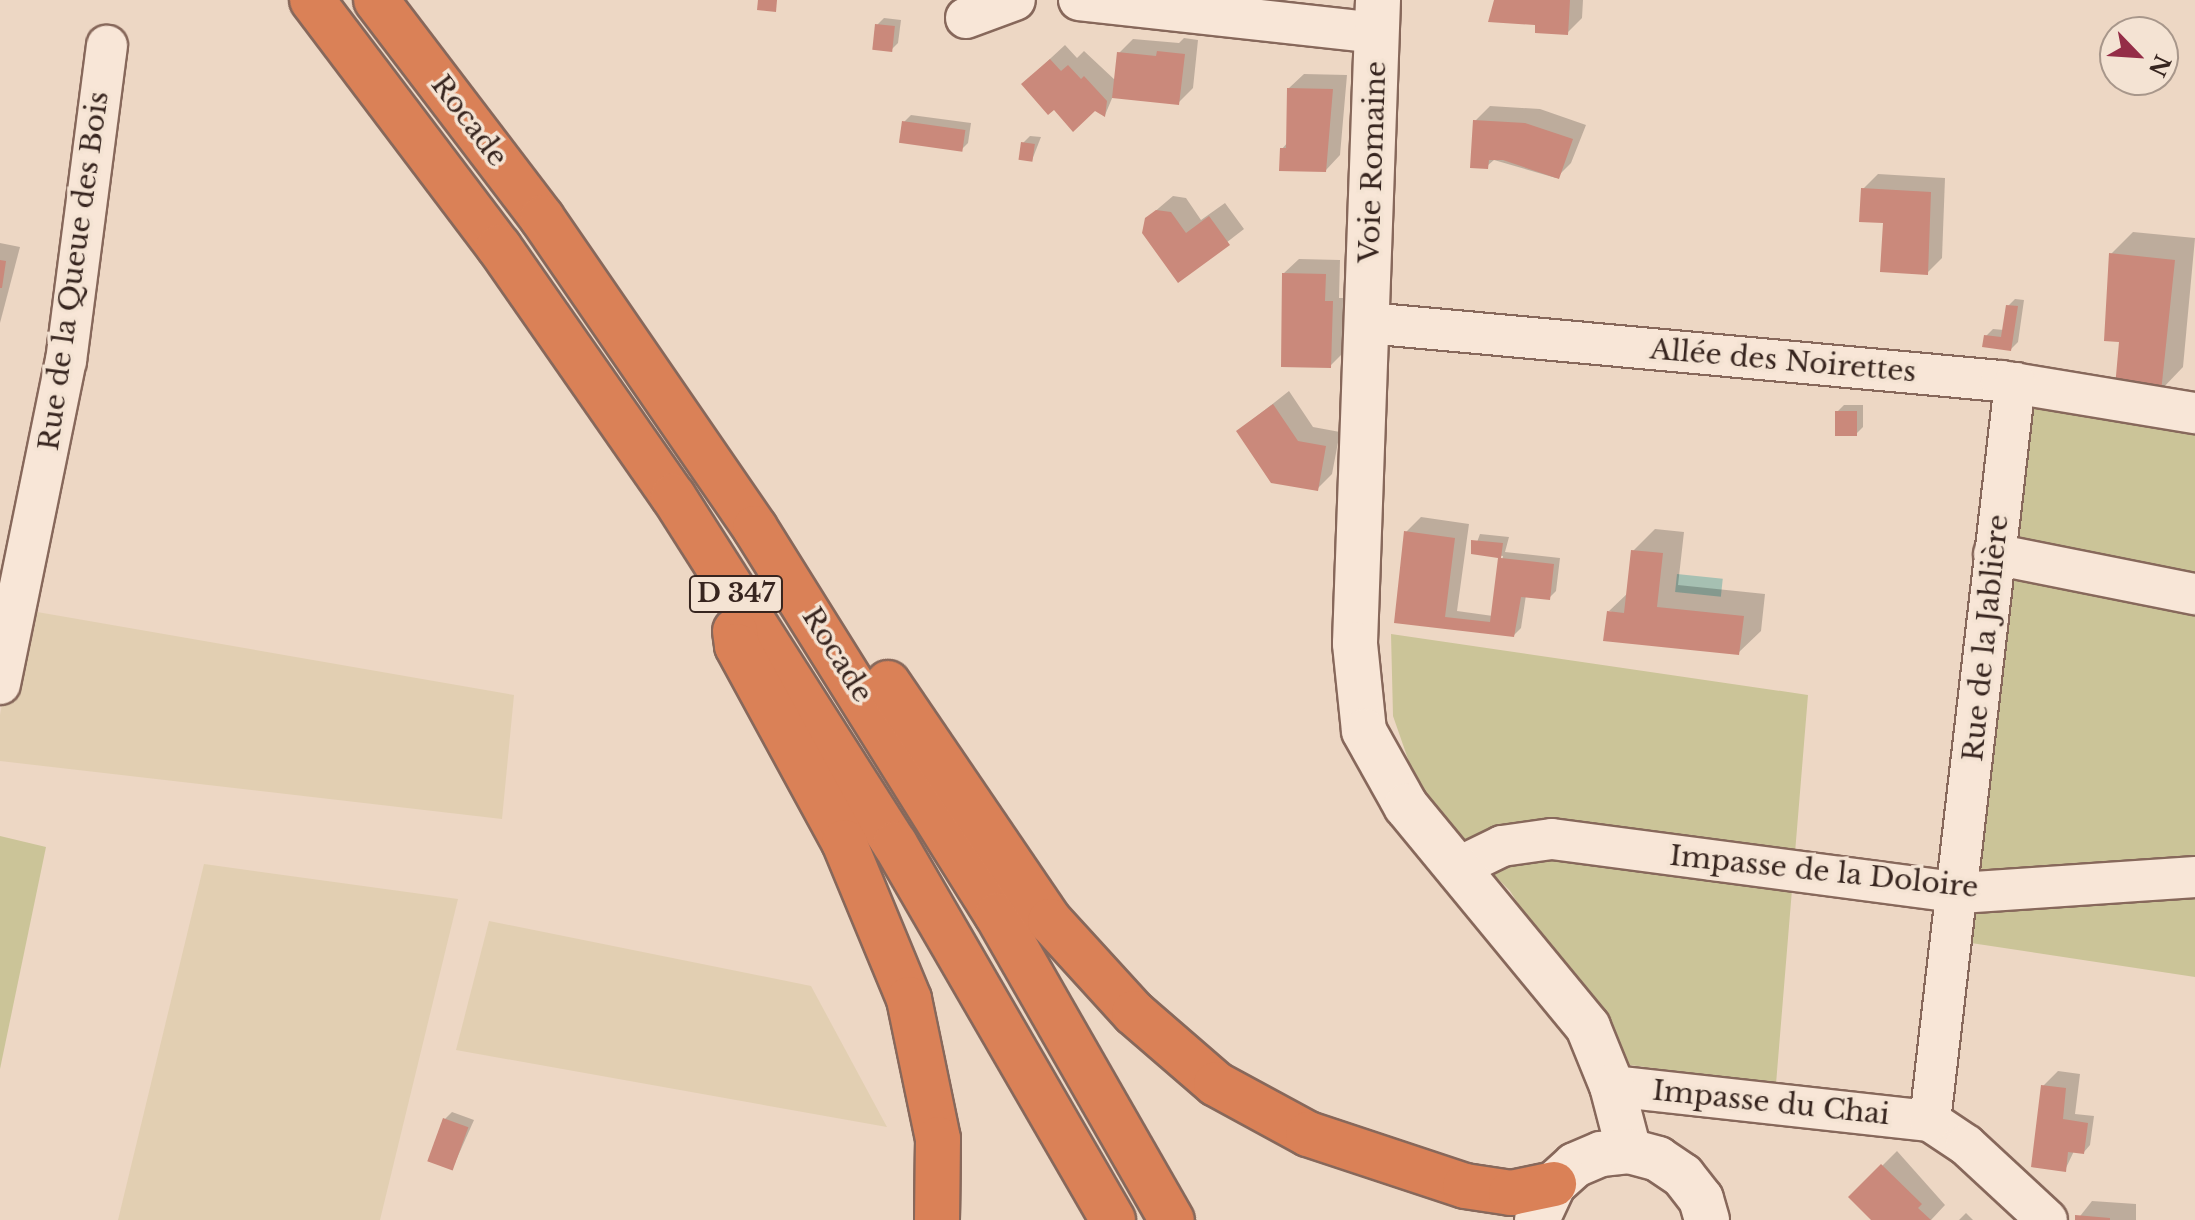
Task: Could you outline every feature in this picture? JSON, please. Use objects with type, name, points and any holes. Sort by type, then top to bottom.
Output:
[{"type":"highway","name":"D 347","points":[[312,0],[499,247],[728,581],[895,844],[1113,1220]]},
{"type":"highway","name":"Rocade","points":[[376,0],[542,218],[755,528],[997,915],[1172,1220]]},
{"type":"highway","points":[[755,528],[813,572],[1050,921],[1134,1013],[1216,1084],[1308,1134],[1465,1186],[1546,1202]]},
{"type":"highway","points":[[728,581],[737,646],[844,842],[909,999],[938,1139],[937,1220]]},
{"type":"street","points":[[966,18],[1015,0]]},
{"type":"street","points":[[1079,0],[1377,17]]},
{"type":"street","name":"Voie Romaine","points":[[1377,17],[1355,644],[1364,731],[1406,806],[1588,1027],[1612,1086],[1629,1151]]},
{"type":"street","name":"Rue de la Queue des Bois","points":[[0,684],[66,361],[107,46]]},
{"type":"street","name":"Allée des Noirettes","points":[[1368,323],[2015,383],[2195,413]]},
{"type":"street","name":"Rue de la Jablière","points":[[1960,893],[1994,554],[2015,383]]},
{"type":"street","points":[[1994,554],[2195,594]]},
{"type":"street","name":"Impasse de la Doloire","points":[[1459,867],[1502,846],[1552,839],[1960,893],[2195,877]]},
{"type":"street","name":"Impasse du Chai","points":[[1930,1121],[1960,893]]},
{"type":"street","name":"Impasse du Chai","points":[[1612,1086],[1930,1121],[1966,1145],[2047,1220]]},
{"type":"street","points":[[1546,1202],[1575,1165],[1601,1154],[1629,1151],[1658,1159],[1683,1176],[1701,1199],[1707,1220]]},
{"type":"shaded area","points":[[1998,391],[2195,426],[2195,977],[1938,938]]},
{"type":"shaded area","points":[[1677,574],[1723,579],[1721,597],[1675,592]]},
{"type":"shaded area","points":[[20,609],[514,695],[502,819],[0,761],[0,715]]},
{"type":"shaded area","points":[[1391,634],[1808,695],[1776,1084],[1622,1064],[1510,891],[1424,805],[1393,716]]},
{"type":"shaded area","points":[[0,836],[46,847],[0,1069]]},
{"type":"shaded area","points":[[204,864],[458,899],[380,1220],[118,1220]]},
{"type":"shaded area","points":[[489,921],[811,986],[887,1127],[456,1050]]},
{"type":"building","points":[[758,0],[777,0],[776,12],[757,10]]},
{"type":"building","points":[[1494,0],[1570,0],[1568,35],[1535,33],[1535,25],[1488,22]]},
{"type":"building","points":[[875,24],[895,26],[892,52],[872,50]]},
{"type":"building","points":[[1157,51],[1185,54],[1179,105],[1112,98],[1117,52],[1156,56]]},
{"type":"building","points":[[1050,59],[1061,71],[1068,65],[1081,79],[1084,76],[1107,101],[1105,117],[1095,111],[1073,132],[1054,110],[1048,115],[1021,84]]},
{"type":"building","points":[[1287,88],[1333,89],[1326,172],[1279,171],[1280,148],[1286,148]]},
{"type":"building","points":[[1473,120],[1525,123],[1573,139],[1559,179],[1503,160],[1489,160],[1488,169],[1470,168]]},
{"type":"building","points":[[902,121],[965,130],[962,152],[899,143]]},
{"type":"building","points":[[1021,142],[1035,144],[1032,162],[1018,160]]},
{"type":"building","points":[[1861,188],[1931,192],[1928,275],[1880,272],[1883,223],[1859,222]]},
{"type":"building","points":[[1156,210],[1171,212],[1186,233],[1209,216],[1230,245],[1178,283],[1142,233],[1145,218]]},
{"type":"building","points":[[2109,253],[2175,260],[2161,392],[2115,387],[2119,342],[2104,341]]},
{"type":"building","points":[[0,260],[6,261],[2,288],[0,288]]},
{"type":"building","points":[[1282,273],[1326,274],[1325,301],[1333,301],[1331,368],[1281,367]]},
{"type":"building","points":[[2006,305],[2018,306],[2011,351],[1982,347],[1984,335],[2001,337]]},
{"type":"building","points":[[1273,404],[1298,441],[1326,446],[1318,491],[1271,483],[1236,431]]},
{"type":"building","points":[[1835,411],[1857,411],[1857,436],[1835,436]]},
{"type":"building","points":[[1404,531],[1455,538],[1445,617],[1490,622],[1498,558],[1471,554],[1471,540],[1503,543],[1501,558],[1554,564],[1550,600],[1521,597],[1514,637],[1394,623]]},
{"type":"building","points":[[1631,550],[1663,553],[1657,607],[1744,616],[1739,655],[1603,641],[1607,611],[1624,613]]},
{"type":"building","points":[[2041,1085],[2066,1088],[2063,1119],[2088,1123],[2084,1154],[2068,1152],[2066,1172],[2031,1167]]},
{"type":"building","points":[[443,1118],[468,1127],[453,1170],[427,1161]]},
{"type":"building","points":[[1881,1164],[1922,1204],[1918,1208],[1931,1220],[1871,1220],[1848,1197]]},
{"type":"building","points":[[2075,1215],[2110,1218],[2110,1220],[2075,1220]]}]
